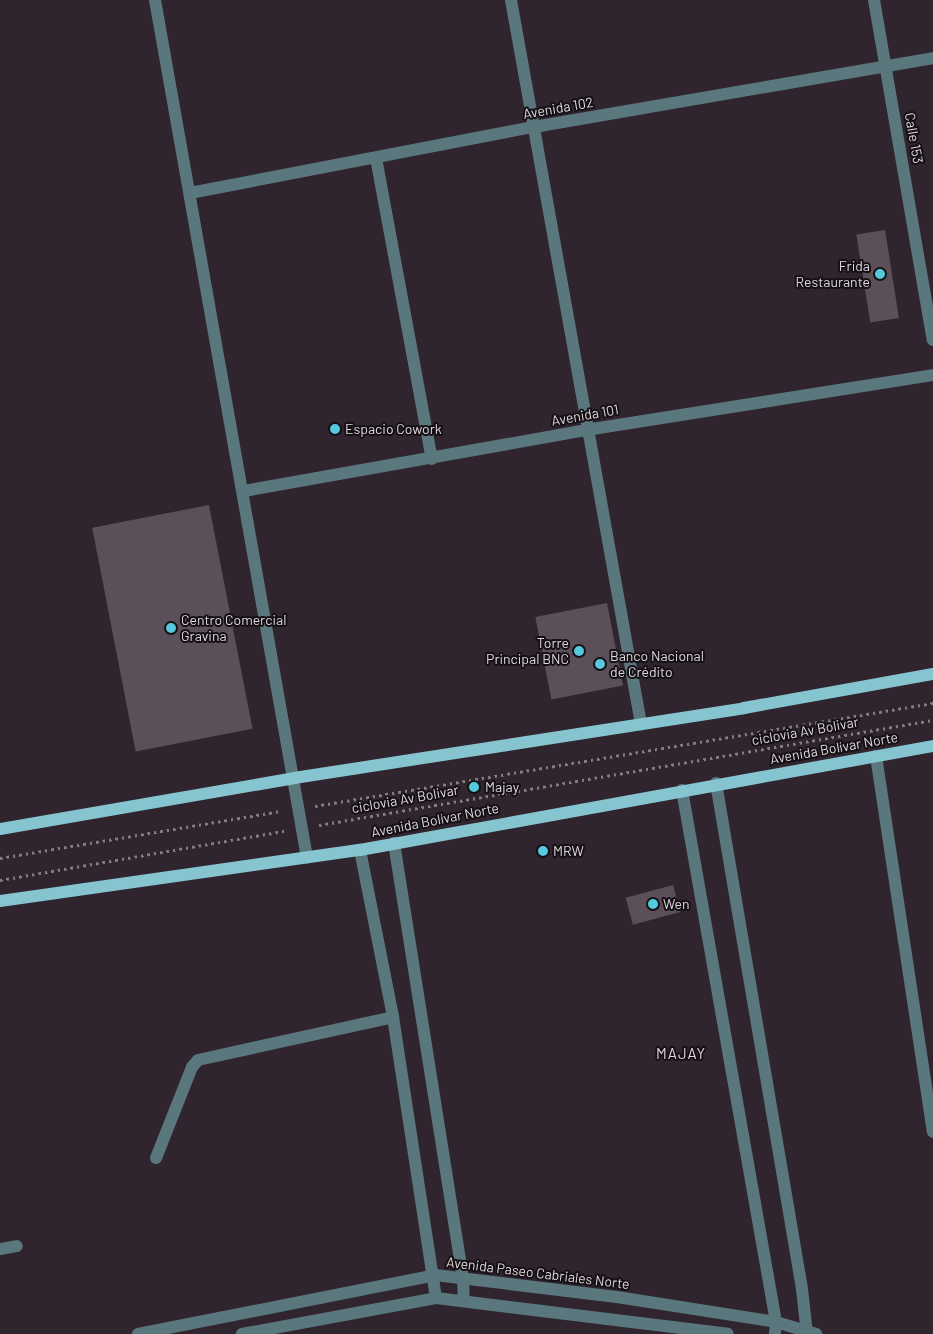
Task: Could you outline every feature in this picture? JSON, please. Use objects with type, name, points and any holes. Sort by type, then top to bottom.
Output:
[{"type":"main road","points":[[0,829],[294,778],[641,724],[933,674]]},
{"type":"main road","name":"Avenida Bolívar Norte","points":[[0,901],[360,850],[682,790],[933,746]]},
{"type":"street","points":[[155,0],[244,491],[306,858]]},
{"type":"street","points":[[511,0],[586,430],[641,724]]},
{"type":"street","name":"Calle 153","points":[[874,0],[933,340]]},
{"type":"street","name":"Avenida 102","points":[[190,193],[534,127],[933,58]]},
{"type":"street","points":[[376,158],[432,459]]},
{"type":"street","name":"Avenida 101","points":[[244,491],[432,459],[586,430],[933,374]]},
{"type":"street","points":[[876,756],[932,1114],[933,1132]]},
{"type":"street","points":[[716,784],[810,1333]]},
{"type":"street","points":[[682,790],[776,1328]]},
{"type":"street","points":[[394,843],[463,1278],[464,1301]]},
{"type":"street","points":[[360,850],[394,1017],[435,1275],[436,1298]]},
{"type":"street","points":[[156,1158],[192,1067],[198,1060],[394,1017]]},
{"type":"street","points":[[0,1249],[17,1246]]},
{"type":"street","name":"Avenida Paseo Cabriales Norte","points":[[138,1334],[435,1275],[617,1297],[810,1333]]},
{"type":"street","points":[[242,1334],[436,1298],[728,1334]]},
{"type":"path","name":"ciclovia Av Bolivar","points":[[304,807],[933,703]]},
{"type":"path","name":"ciclovia Av Bolivar","points":[[314,826],[933,720]]},
{"type":"path","points":[[0,858],[285,810]]},
{"type":"path","points":[[0,880],[295,829]]},
{"type":"building","points":[[885,230],[899,318],[870,322],[856,235]]},
{"type":"building","name":"Centro Comercial Gravina","points":[[209,505],[253,729],[136,752],[92,528]]},
{"type":"building","name":"Torre Principal BNC","points":[[607,603],[623,685],[551,699],[535,617]]},
{"type":"building","name":"Wen","points":[[673,885],[680,912],[633,925],[626,898]]},
{"type":"place","name":"Frida Restaurante","points":[[880,274]]},
{"type":"place","name":"Espacio Cowork","points":[[335,429]]},
{"type":"place","name":"Centro Comercial Gravina","points":[[171,628]]},
{"type":"place","name":"Torre Principal BNC","points":[[579,651]]},
{"type":"place","name":"Banco Nacional de Crédito","points":[[600,664]]},
{"type":"place","name":"Majay","points":[[474,787]]},
{"type":"place","name":"MRW","points":[[543,851]]},
{"type":"place","name":"Wen","points":[[653,904]]},
{"type":"district","name":"MAJAY","points":[[681,1054]]}]
